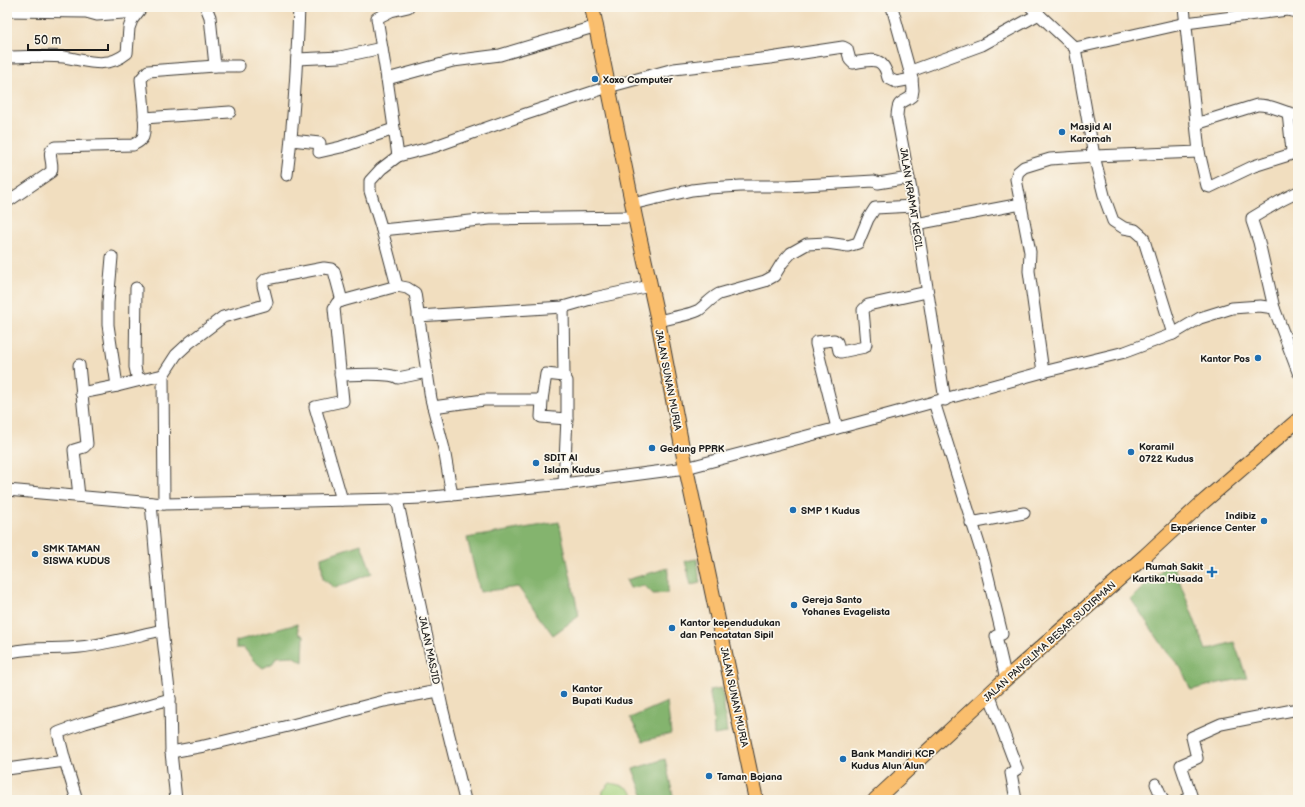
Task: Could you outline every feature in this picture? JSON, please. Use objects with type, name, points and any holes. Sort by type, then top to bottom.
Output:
[{"type":"main road","name":"JALAN SUNAN MURIA","points":[[592,7],[658,321],[686,468],[756,800]]},
{"type":"main road","name":"JALAN PANGLIMA BESAR SUDIRMAN","points":[[875,800],[989,694],[1145,556],[1201,504],[1298,420]]},
{"type":"street","points":[[206,7],[210,17],[215,66]]},
{"type":"street","points":[[287,175],[297,59],[299,7]]},
{"type":"street","points":[[398,156],[376,13],[408,7]]},
{"type":"street","name":"JALAN KRAMAT KECIL","points":[[892,7],[912,75],[912,96],[901,102],[898,106],[897,116],[914,206],[927,292],[940,401],[971,522],[984,560],[1002,634],[996,636],[1006,679]]},
{"type":"street","points":[[1184,7],[1186,23],[1196,124],[1199,152],[1207,186],[1210,187],[1254,166],[1289,155],[1292,151],[1293,114],[1262,105],[1257,105],[1196,124]]},
{"type":"street","points":[[7,11],[86,12],[96,15],[140,10]]},
{"type":"street","points":[[7,57],[64,57],[92,63],[105,63],[127,53],[129,28],[132,20],[140,10]]},
{"type":"street","points":[[1074,48],[1186,23],[1286,10],[1298,12]]},
{"type":"street","points":[[397,286],[370,191],[370,181],[381,169],[398,156],[433,147],[608,87],[674,69],[770,58],[843,47],[848,49],[850,60],[853,62],[871,60],[882,63],[886,69],[888,78],[896,82],[982,46],[1035,11],[1074,48],[1094,156],[1105,199],[1113,221],[1124,228],[1135,230],[1143,237],[1173,334]]},
{"type":"street","points":[[387,79],[454,61],[500,55],[597,26]]},
{"type":"street","points":[[297,59],[340,57],[382,48]]},
{"type":"street","points":[[7,202],[51,172],[53,168],[50,152],[52,148],[133,145],[139,142],[143,136],[144,118],[141,79],[148,71],[215,66],[239,66]]},
{"type":"street","points":[[144,118],[230,112]]},
{"type":"street","points":[[291,140],[320,143],[319,152],[341,147],[394,129]]},
{"type":"street","points":[[1043,372],[1029,270],[1030,252],[1016,179],[1018,172],[1024,167],[1050,159],[1199,152]]},
{"type":"street","points":[[382,230],[490,219],[634,211],[692,190],[708,188],[787,186],[874,181],[878,183],[909,178]]},
{"type":"street","points":[[1298,192],[1252,218],[1274,308],[1298,372]]},
{"type":"street","points":[[916,224],[1021,204]]},
{"type":"street","points":[[658,321],[697,311],[705,306],[712,297],[765,281],[774,276],[790,253],[807,244],[848,246],[858,243],[868,219],[875,208],[914,206]]},
{"type":"street","points":[[112,257],[108,303],[108,325],[118,386]]},
{"type":"street","points":[[164,504],[164,375],[176,355],[190,342],[223,317],[265,305],[267,302],[263,282],[266,279],[324,268],[331,269],[334,271],[342,301]]},
{"type":"street","points":[[342,500],[315,407],[343,402],[334,308],[337,303],[342,301],[397,286],[407,288],[414,293],[433,407],[444,449],[452,496]]},
{"type":"street","points":[[418,316],[563,307],[594,298],[650,286]]},
{"type":"street","points":[[136,288],[135,367],[137,376],[141,380]]},
{"type":"street","points":[[837,428],[816,342],[834,340],[839,351],[841,352],[865,347],[863,310],[868,305],[927,292]]},
{"type":"street","points":[[7,490],[164,504],[397,499],[452,496],[564,484],[686,468],[940,401],[1043,372],[1125,352],[1173,334],[1200,318],[1232,308],[1260,306],[1274,308]]},
{"type":"street","points":[[563,307],[564,376],[567,381],[564,484]]},
{"type":"street","points":[[79,365],[87,444],[84,447],[74,450],[79,496]]},
{"type":"street","points":[[340,375],[380,375],[394,376],[398,378],[427,372]]},
{"type":"street","points":[[564,376],[546,374],[541,417],[567,419]]},
{"type":"street","points":[[81,393],[164,375]]},
{"type":"street","points":[[433,407],[484,400],[542,400]]},
{"type":"street","name":"JALAN MASJID","points":[[397,499],[438,690],[465,800]]},
{"type":"street","points":[[151,503],[162,630],[170,699],[171,752],[176,800]]},
{"type":"street","points":[[971,522],[1024,514]]},
{"type":"street","points":[[7,654],[46,648],[64,649],[95,645],[162,630]]},
{"type":"street","points":[[171,752],[204,746],[438,690]]},
{"type":"street","points":[[989,694],[1017,769],[1011,773],[1016,800]]},
{"type":"street","points":[[77,800],[58,734],[85,723],[170,699]]},
{"type":"street","points":[[1185,800],[1192,798],[1181,765],[1197,758],[1192,737],[1221,724],[1298,709]]},
{"type":"street","points":[[7,769],[65,761]]},
{"type":"street","points":[[1156,784],[1163,800]]},
{"type":"green space","points":[[559,522],[579,616],[553,635],[518,587],[480,592],[467,538]]},
{"type":"green space","points":[[361,544],[372,573],[335,588],[323,579],[321,557]]},
{"type":"green space","points":[[697,559],[700,583],[691,585],[685,561]]},
{"type":"green space","points":[[1171,559],[1206,650],[1234,642],[1247,678],[1191,690],[1181,668],[1167,652],[1131,599],[1158,574]]},
{"type":"green space","points":[[668,568],[668,593],[653,594],[645,586],[630,588],[626,580]]},
{"type":"green space","points":[[297,624],[299,634],[304,635],[303,662],[292,656],[276,657],[273,663],[263,668],[254,661],[244,648],[236,648],[236,641]]},
{"type":"green space","points":[[722,688],[727,733],[714,735],[713,710],[709,690]]},
{"type":"green space","points":[[667,702],[671,734],[643,741],[630,718]]},
{"type":"green space","points":[[665,759],[674,800],[645,800],[633,769]]},
{"type":"green space","points":[[610,783],[629,789],[635,800],[602,800],[603,791]]},
{"type":"place","name":"Xoxo Computer","points":[[595,79]]},
{"type":"place","name":"Masjid Al Karomah","points":[[1062,132]]},
{"type":"place","name":"Kantor Pos","points":[[1258,358]]},
{"type":"place","name":"Gedung PPRK","points":[[652,448]]},
{"type":"place","name":"Koramil 0722 Kudus","points":[[1131,452]]},
{"type":"place","name":"SDIT Al Islam Kudus","points":[[536,463]]},
{"type":"place","name":"SMP 1 Kudus","points":[[793,510]]},
{"type":"place","name":"Indibiz Experience Center","points":[[1264,521]]},
{"type":"place","name":"SMK TAMAN SISWA KUDUS","points":[[35,554]]},
{"type":"place","name":"Rumah Sakit Kartika Husada","points":[[1212,572]]},
{"type":"place","name":"Gereja Santo Yohanes Evagelista","points":[[794,605]]},
{"type":"place","name":"Kantor kependudukan dan Pencatatan Sipil","points":[[672,628]]},
{"type":"place","name":"Kantor Bupati Kudus","points":[[564,694]]},
{"type":"place","name":"Bank Mandiri KCP Kudus Alun Alun","points":[[843,759]]},
{"type":"place","name":"Taman Bojana","points":[[709,776]]}]
